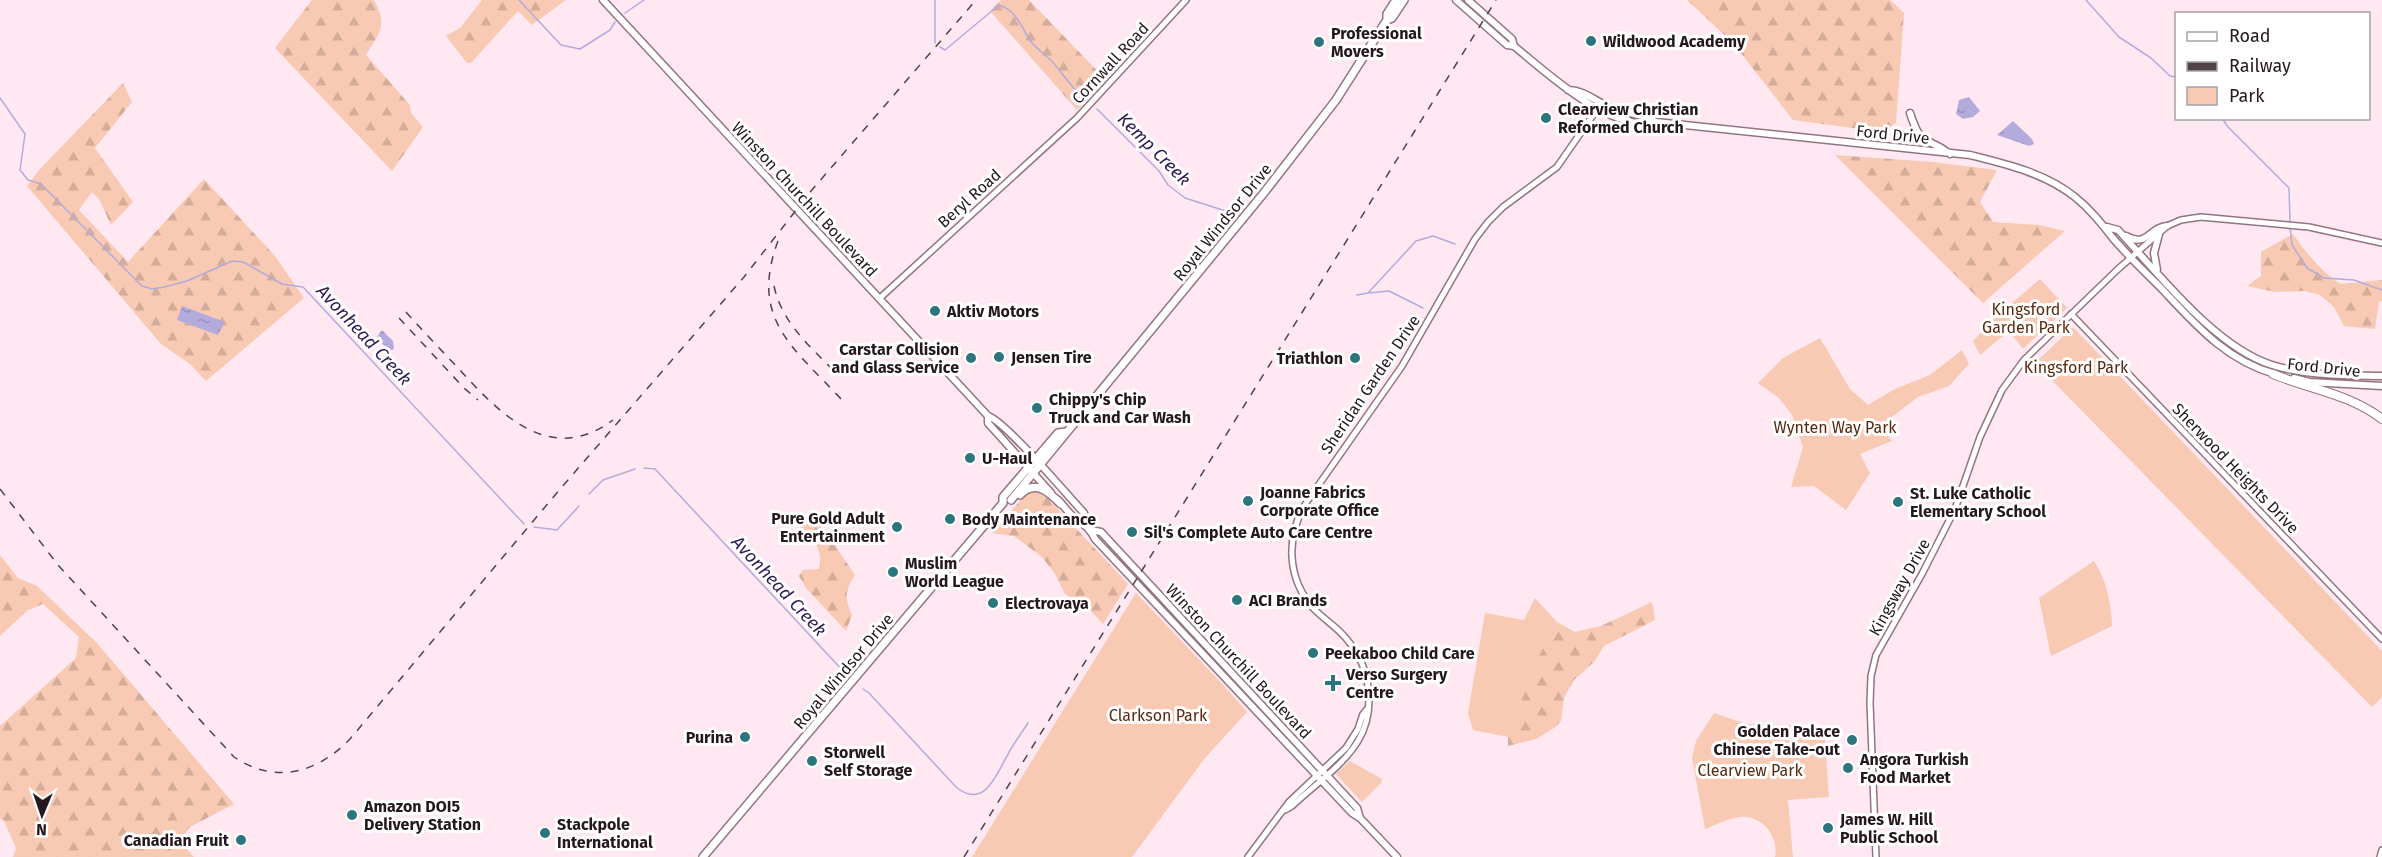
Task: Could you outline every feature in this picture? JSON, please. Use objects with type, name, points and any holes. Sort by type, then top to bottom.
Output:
[{"type":"highway","points":[[2273,374],[2368,408],[2382,419]]},
{"type":"main road","name":"Winston Churchill Boulevard","points":[[603,0],[988,416],[994,418],[1084,513],[1082,521]]},
{"type":"main road","name":"Royal Windsor Drive","points":[[1387,20],[1387,14],[1396,0]]},
{"type":"main road","name":"Royal Windsor Drive","points":[[703,857],[1003,503],[1011,500],[1064,438],[1066,432],[1263,194],[1336,100],[1387,20],[1392,18],[1404,0]]},
{"type":"main road","name":"Ford Drive","points":[[1456,0],[1507,45],[1514,46],[1574,96],[1599,106],[1648,117],[1656,122],[1970,155],[2003,163],[2050,181],[2073,195],[2107,227],[2111,235],[2132,258],[2216,344],[2234,357],[2273,374],[2309,382],[2382,386]]},
{"type":"main road","name":"Ford Drive","points":[[1468,0],[1512,39],[1514,46]]},
{"type":"main road","points":[[1910,113],[1916,133],[1924,141],[1951,154]]},
{"type":"main road","points":[[2120,232],[2138,240],[2146,238],[2159,227],[2167,226]]},
{"type":"main road","name":"Ford Drive","points":[[2107,227],[2120,232],[2210,328],[2250,356],[2272,365],[2297,371],[2382,376]]},
{"type":"main road","points":[[2158,273],[2154,253],[2159,234]]},
{"type":"main road","name":"Winston Churchill Boulevard","points":[[988,416],[988,423],[1061,504],[1076,519],[1082,521],[1095,539],[1318,778],[1397,857]]},
{"type":"main road","name":"Royal Windsor Drive","points":[[1003,503],[1003,497],[1058,433],[1066,432]]},
{"type":"main road","points":[[1011,500],[1017,499],[1027,489],[1039,487],[1061,504]]},
{"type":"main road","name":"Winston Churchill Boulevard","points":[[1090,530],[1101,532],[1358,808],[1360,818]]},
{"type":"street","name":"Cornwall Road","points":[[1077,118],[1186,0]]},
{"type":"street","name":"Sheridan Garden Drive","points":[[1248,857],[1289,802],[1348,755],[1367,722],[1367,683],[1357,653],[1348,640],[1313,608],[1298,584],[1293,570],[1291,550],[1297,519],[1402,366],[1475,239],[1503,207],[1557,167],[1599,106]]},
{"type":"street","name":"Beryl Road","points":[[879,298],[1077,118]]},
{"type":"street","points":[[2167,226],[2181,220],[2201,217],[2300,226],[2345,233],[2382,243]]},
{"type":"street","name":"Kingsway Drive","points":[[1876,857],[1870,703],[1871,676],[1876,655],[1932,556],[1955,508],[1980,437],[2002,390],[2024,360],[2167,226]]},
{"type":"street","name":"Sherwood Heights Drive","points":[[2071,314],[2382,639]]},
{"type":"street","points":[[2379,857],[2382,850]]},
{"type":"green space","points":[[312,0],[374,0],[381,16],[381,23],[378,34],[366,55],[410,105],[411,113],[423,127],[392,171],[275,48]]},
{"type":"green space","points":[[482,0],[566,0],[532,25],[518,11],[472,62],[467,63],[446,36],[461,27]]},
{"type":"green space","points":[[1001,0],[1029,0],[1107,81],[1077,110],[990,11]]},
{"type":"green space","points":[[1687,0],[1890,0],[1904,13],[1896,123],[1882,132],[1793,120],[1733,43]]},
{"type":"green space","points":[[123,83],[132,102],[95,148],[133,202],[111,225],[99,199],[92,192],[79,210],[128,262],[204,179],[275,256],[304,298],[206,381],[190,364],[161,344],[27,186],[39,170]]},
{"type":"green space","points":[[1835,155],[1933,162],[1997,170],[1980,202],[1993,222],[2039,225],[2065,231],[1983,303]]},
{"type":"green space","points":[[2293,234],[2321,268],[2341,284],[2382,280],[2382,301],[2379,302],[2375,329],[2344,326],[2334,307],[2320,295],[2305,291],[2275,292],[2247,286],[2261,276],[2261,252]]},
{"type":"green space","name":"Kingsford Garden Park","points":[[2040,279],[2067,308],[2023,349],[2009,331],[1980,355],[1973,341],[1998,315]]},
{"type":"green space","name":"Kingsford Park","points":[[2073,327],[2382,651],[2382,697],[2372,707],[2035,363]]},
{"type":"green space","name":"Wynten Way Park","points":[[1820,338],[1850,389],[1868,405],[1895,389],[1930,375],[1962,350],[1969,364],[1949,386],[1918,397],[1880,426],[1892,441],[1860,454],[1870,473],[1846,510],[1814,486],[1791,487],[1803,447],[1792,415],[1779,398],[1758,383],[1783,358]]},
{"type":"green space","points":[[1034,491],[1043,493],[1128,584],[1103,624],[1091,611],[1065,594],[1055,574],[1042,557],[1014,536],[992,533],[1027,493]]},
{"type":"green space","points":[[810,515],[830,538],[855,575],[847,594],[852,615],[846,631],[806,588],[799,576],[803,570],[819,569],[820,555],[816,544],[797,525]]},
{"type":"green space","points":[[0,555],[18,578],[37,586],[96,642],[234,804],[190,827],[166,857],[13,857],[16,848],[4,821],[0,818],[0,726],[76,658],[79,637],[43,604],[28,610],[0,636]]},
{"type":"green space","points":[[2094,561],[2108,592],[2112,626],[2051,656],[2039,598]]},
{"type":"green space","name":"Clarkson Park","points":[[1136,593],[1247,712],[1205,758],[1132,857],[972,857]]},
{"type":"green space","points":[[1535,598],[1557,622],[1535,663],[1508,737],[1473,730],[1468,713],[1485,613],[1524,620]]},
{"type":"green space","points":[[1652,602],[1655,620],[1604,646],[1594,662],[1573,681],[1564,698],[1561,721],[1554,728],[1536,739],[1508,746],[1508,737],[1535,663],[1557,622],[1575,632],[1601,626]]},
{"type":"green space","name":"Clearview Park","points":[[1714,713],[1746,724],[1824,726],[1829,797],[1788,800],[1793,857],[1775,857],[1776,849],[1771,835],[1762,823],[1755,819],[1740,817],[1705,829],[1692,758],[1696,741]]},
{"type":"green space","points":[[1350,761],[1382,779],[1381,783],[1362,802],[1336,774]]},
{"type":"green space","points":[[179,841],[194,857],[166,857]]},
{"type":"water","points":[[1969,97],[1980,111],[1973,117],[1963,119],[1956,114],[1959,100]]},
{"type":"water","points":[[2013,121],[2032,139],[2034,144],[2029,146],[1997,135]]},
{"type":"water","points":[[182,306],[225,322],[218,335],[177,320]]},
{"type":"water","points":[[382,330],[393,341],[394,349],[390,351],[376,338]]},
{"type":"waterway","name":"Kemp Creek","points":[[519,0],[561,45],[580,49],[610,30],[615,22]]},
{"type":"waterway","name":"Kemp Creek","points":[[625,13],[644,0]]},
{"type":"waterway","name":"Kemp Creek","points":[[935,0],[935,43]]},
{"type":"waterway","points":[[2086,0],[2119,37],[2151,58],[2170,76],[2175,77]]},
{"type":"waterway","name":"Kemp Creek","points":[[940,47],[945,50],[999,5],[1011,11],[1032,43],[1084,98]]},
{"type":"waterway","name":"Avonhead Creek","points":[[0,98],[25,134],[20,170],[28,180],[41,184],[142,286],[152,289],[187,281],[232,261],[243,262],[282,284],[303,287],[524,524]]},
{"type":"waterway","name":"Kemp Creek","points":[[1097,109],[1159,171],[1168,185],[1185,198],[1232,213]]},
{"type":"waterway","points":[[2223,120],[2289,188],[2290,222]]},
{"type":"waterway","points":[[2290,227],[2292,245],[2307,268],[2324,278],[2354,280],[2382,290]]},
{"type":"waterway","points":[[1357,295],[1368,293],[1416,241],[1433,236],[1455,244]]},
{"type":"waterway","points":[[1368,293],[1389,291],[1423,308]]},
{"type":"waterway","name":"Avonhead Creek","points":[[644,468],[655,469],[845,673]]},
{"type":"waterway","name":"Avonhead Creek","points":[[589,494],[603,480],[635,469]]},
{"type":"waterway","name":"Avonhead Creek","points":[[534,527],[557,530],[579,506]]},
{"type":"waterway","points":[[863,689],[956,787],[974,795],[988,787],[1028,723]]},
{"type":"railway","points":[[0,489],[58,565],[234,757],[250,766],[280,773],[310,767],[324,760],[350,739],[561,488],[744,277],[811,191],[976,0]]},
{"type":"railway","points":[[964,857],[1496,0]]},
{"type":"railway","points":[[778,241],[770,268],[769,291],[773,312],[781,330],[793,347],[842,400]]},
{"type":"railway","points":[[774,286],[778,300],[791,324],[838,375]]},
{"type":"railway","points":[[406,312],[491,402],[527,429],[547,436],[568,438],[590,433],[613,420]]},
{"type":"railway","points":[[399,318],[478,400]]},
{"type":"place","name":"Wildwood Academy","points":[[1591,41]]},
{"type":"place","name":"Professional Movers","points":[[1319,42]]},
{"type":"place","name":"Clearview Christian Reformed Church","points":[[1546,118]]},
{"type":"place","name":"Aktiv Motors","points":[[935,311]]},
{"type":"place","name":"Jensen Tire","points":[[999,357]]},
{"type":"place","name":"Carstar Collision and Glass Service","points":[[971,358]]},
{"type":"place","name":"Triathlon","points":[[1355,358]]},
{"type":"place","name":"Chippy's Chip Truck and Car Wash","points":[[1037,408]]},
{"type":"place","name":"U-Haul","points":[[970,458]]},
{"type":"place","name":"Joanne Fabrics Corporate Office","points":[[1248,501]]},
{"type":"place","name":"St. Luke Catholic Elementary School","points":[[1898,502]]},
{"type":"place","name":"Body Maintenance","points":[[950,519]]},
{"type":"place","name":"Pure Gold Adult Entertainment","points":[[897,527]]},
{"type":"place","name":"Sil's Complete Auto Care Centre","points":[[1132,532]]},
{"type":"place","name":"Muslim World League","points":[[893,572]]},
{"type":"place","name":"ACI Brands","points":[[1237,600]]},
{"type":"place","name":"Electrovaya","points":[[993,603]]},
{"type":"place","name":"Peekaboo Child Care","points":[[1313,653]]},
{"type":"place","name":"Verso Surgery Centre","points":[[1333,683]]},
{"type":"place","name":"Purina","points":[[745,737]]},
{"type":"place","name":"Golden Palace Chinese Take-out","points":[[1852,740]]},
{"type":"place","name":"Storwell Self Storage","points":[[812,761]]},
{"type":"place","name":"Angora Turkish Food Market","points":[[1848,768]]},
{"type":"place","name":"Amazon DOI5 Delivery Station","points":[[352,815]]},
{"type":"place","name":"James W. Hill Public School","points":[[1828,828]]},
{"type":"place","name":"Stackpole International","points":[[545,833]]},
{"type":"place","name":"Canadian Fruit","points":[[241,840]]}]
